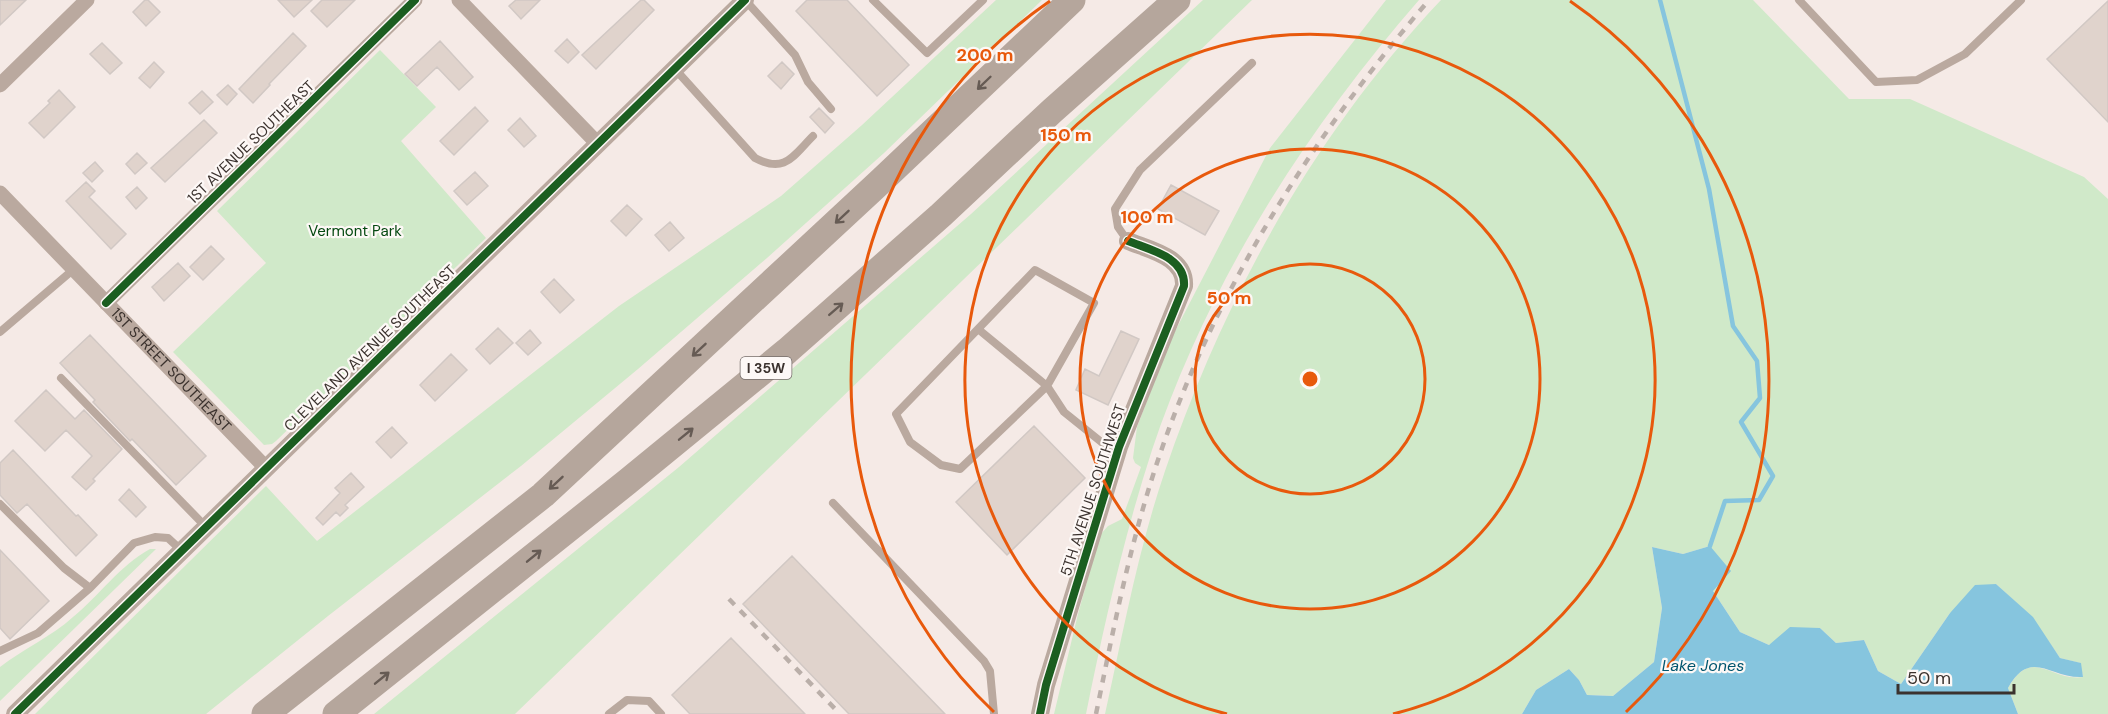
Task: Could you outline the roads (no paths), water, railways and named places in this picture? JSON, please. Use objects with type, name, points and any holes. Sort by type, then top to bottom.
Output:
[{"type":"highway","points":[[265,714],[543,495],[1072,0]]},
{"type":"highway","name":"I 35W","points":[[336,714],[627,482],[786,351],[916,238],[1052,111],[1177,0]]},
{"type":"street","points":[[0,85],[87,0]]},
{"type":"street","name":"1ST AVENUE SOUTHEAST","points":[[106,303],[415,0]]},
{"type":"street","points":[[459,0],[598,144]]},
{"type":"street","name":"CLEVELAND AVENUE SOUTHEAST","points":[[15,714],[745,0]]},
{"type":"street","name":"1ST STREET SOUTHEAST","points":[[0,193],[266,468]]},
{"type":"street","name":"5TH AVENUE SOUTHWEST","points":[[1040,714],[1046,685],[1117,454],[1163,333],[1180,296],[1185,278],[1180,267],[1171,260],[1128,241]]},
{"type":"lane","points":[[745,0],[795,55],[808,82],[831,109]]},
{"type":"lane","points":[[873,0],[927,52],[984,0]]},
{"type":"lane","points":[[1799,0],[1876,82],[1917,80],[1965,54],[2021,0]]},
{"type":"lane","points":[[1128,241],[1118,227],[1115,209],[1140,170],[1252,63]]},
{"type":"lane","points":[[675,69],[755,158],[768,165],[780,166],[792,158],[813,136]]},
{"type":"lane","points":[[0,332],[74,269]]},
{"type":"lane","points":[[1035,270],[1094,303],[1047,386],[960,469],[941,465],[910,442],[896,414],[1035,270]]},
{"type":"lane","points":[[978,329],[1047,386],[1064,412],[1117,454]]},
{"type":"lane","points":[[61,378],[206,527]]},
{"type":"lane","points":[[833,503],[984,661],[990,671],[994,714]]},
{"type":"lane","points":[[0,504],[64,568],[90,588]]},
{"type":"lane","points":[[0,651],[38,633],[90,588],[134,543],[155,537],[168,538],[181,550]]},
{"type":"lane","points":[[609,714],[627,700],[649,701],[661,714]]},
{"type":"water","name":"Lake Jones","points":[[1710,546],[1731,571],[1713,591],[1740,632],[1769,645],[1790,627],[1820,628],[1836,643],[1864,640],[1878,671],[1901,684],[1950,613],[1975,585],[1996,584],[2033,617],[2060,658],[2081,663],[2083,677],[2042,668],[2025,669],[2016,676],[2008,688],[2018,714],[1522,714],[1536,690],[1569,669],[1579,680],[1587,695],[1613,696],[1654,662],[1662,608],[1652,547],[1683,554]]},
{"type":"waterway","points":[[1660,0],[1709,189],[1733,326],[1757,361],[1760,398],[1741,422],[1773,476],[1759,500],[1725,501],[1710,546]]},
{"type":"railway","points":[[1096,714],[1138,525],[1169,429],[1196,362],[1261,234],[1299,173],[1340,113],[1429,0]]},
{"type":"railway","points":[[729,599],[840,714]]},
{"type":"park label","name":"Vermont Park","points":[[355,231]]}]
